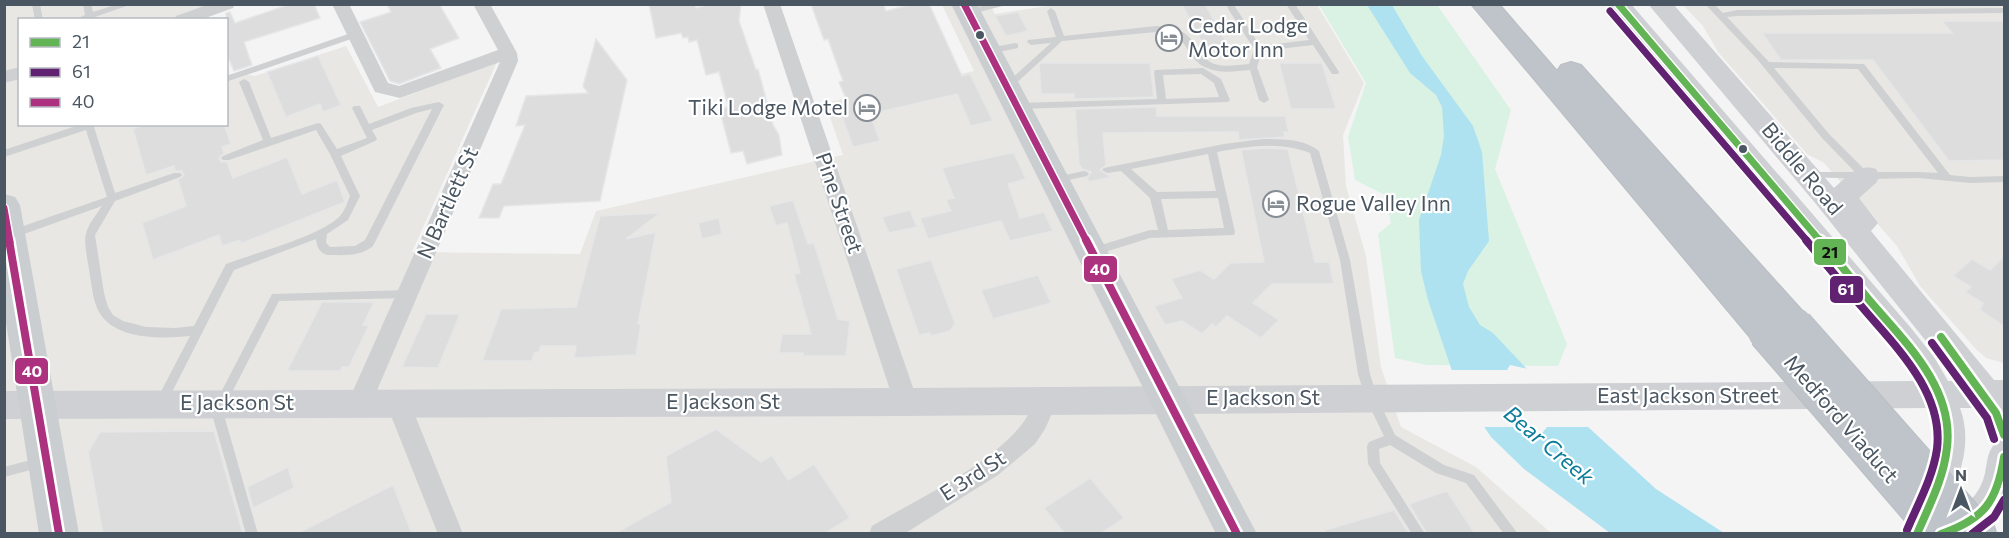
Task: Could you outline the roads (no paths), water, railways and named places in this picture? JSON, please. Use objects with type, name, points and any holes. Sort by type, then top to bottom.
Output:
[{"type":"highway","points":[[1484,4],[1781,329]]},
{"type":"highway","points":[[1513,4],[1781,329]]},
{"type":"highway","name":"Medford Viaduct","points":[[1781,329],[1940,534]]},
{"type":"highway","name":"Medford Viaduct","points":[[1781,329],[1979,534]]},
{"type":"main road","name":"Biddle Road","points":[[1618,4],[1836,259],[1917,360],[1938,394],[1946,416],[1948,457],[1945,470],[1926,507],[1917,534]]},
{"type":"main road","name":"Biddle Road","points":[[1660,4],[1808,176],[1960,360],[1994,394],[1996,413],[2004,435]]},
{"type":"main road","points":[[966,8],[1001,48],[1011,96],[1069,177],[1092,252],[1237,534]]},
{"type":"main road","points":[[1654,47],[1694,78],[1766,157],[1796,173],[1808,176]]},
{"type":"main road","points":[[1866,176],[1844,195],[1847,203],[1879,241],[1899,285]]},
{"type":"main road","points":[[8,234],[21,404],[47,461],[59,534]]},
{"type":"main road","name":"East Jackson Street","points":[[1408,397],[1994,394]]},
{"type":"main road","name":"E Jackson St","points":[[21,404],[906,402],[1408,397]]},
{"type":"main road","points":[[1940,534],[1961,529],[1978,519],[2000,496],[2004,458]]},
{"type":"street","points":[[196,14],[227,4]]},
{"type":"street","points":[[340,4],[381,88],[400,92],[508,53],[481,4]]},
{"type":"street","name":"Pine Street","points":[[771,4],[906,402]]},
{"type":"street","name":"N Bartlett St","points":[[360,402],[506,71],[508,53]]},
{"type":"street","name":"E 3rd St","points":[[881,534],[993,465],[1016,447],[1037,423],[1046,400]]},
{"type":"street","points":[[398,403],[451,534]]},
{"type":"lane","points":[[87,4],[90,18],[128,4]]},
{"type":"lane","points":[[966,8],[1006,4]]},
{"type":"lane","points":[[1290,4],[1335,72]]},
{"type":"lane","points":[[1709,4],[1768,65],[1813,124],[1846,159],[1866,176]]},
{"type":"lane","points":[[1231,7],[1257,49],[1252,67],[1264,100]]},
{"type":"lane","points":[[1721,16],[2004,10]]},
{"type":"lane","points":[[1051,11],[1061,39]]},
{"type":"lane","points":[[1031,42],[1156,29],[1173,30],[1183,35],[1200,58],[1212,66],[1252,67]]},
{"type":"lane","points":[[228,78],[354,35]]},
{"type":"lane","points":[[1011,96],[1061,39]]},
{"type":"lane","points":[[1257,49],[1315,42]]},
{"type":"lane","points":[[1768,65],[1861,66],[1947,178]]},
{"type":"lane","points":[[1011,96],[1162,102],[1225,100],[1218,81],[1203,71],[1158,72],[1162,102]]},
{"type":"lane","points":[[244,82],[268,142]]},
{"type":"lane","points":[[322,232],[321,244],[327,251],[354,251],[369,243],[439,105],[414,110],[366,129]]},
{"type":"lane","points":[[335,154],[372,139],[357,108]]},
{"type":"lane","points":[[91,126],[112,198],[90,235],[103,309],[112,320],[143,332],[162,334],[198,330]]},
{"type":"lane","points":[[161,403],[230,267],[322,232],[340,222],[355,196],[335,154],[318,126],[268,142],[226,159]]},
{"type":"lane","points":[[4,154],[72,128]]},
{"type":"lane","points":[[1107,170],[1212,150],[1268,143],[1299,143],[1314,151],[1345,260],[1364,374],[1371,398],[1391,439],[1440,470],[1470,479],[1512,534]]},
{"type":"lane","points":[[1092,252],[1150,234],[1230,232],[1212,150]]},
{"type":"lane","points":[[1123,167],[1155,196],[1164,234]]},
{"type":"lane","points":[[8,234],[177,175]]},
{"type":"lane","points":[[1808,176],[2004,179]]},
{"type":"lane","points":[[1155,196],[1222,194]]},
{"type":"lane","points":[[252,534],[218,403],[276,297],[408,294]]},
{"type":"lane","points":[[1391,439],[1373,446],[1374,465],[1419,534]]},
{"type":"lane","points":[[4,472],[47,461]]},
{"type":"water","name":"Bear Creek","points":[[1367,5],[1392,5],[1422,56],[1473,126],[1482,152],[1489,241],[1468,271],[1463,284],[1469,307],[1480,325],[1493,333],[1541,384],[1656,489],[1724,533],[1610,533],[1524,469],[1491,437],[1467,401],[1452,371],[1428,300],[1421,271],[1419,220],[1441,155],[1444,136],[1442,107],[1436,95],[1410,73]]},
{"type":"place","name":"Cedar Lodge Motor Inn","points":[[1169,38]]},
{"type":"place","name":"Tiki Lodge Motel","points":[[867,108]]},
{"type":"place","name":"Rogue Valley Inn","points":[[1276,204]]}]
